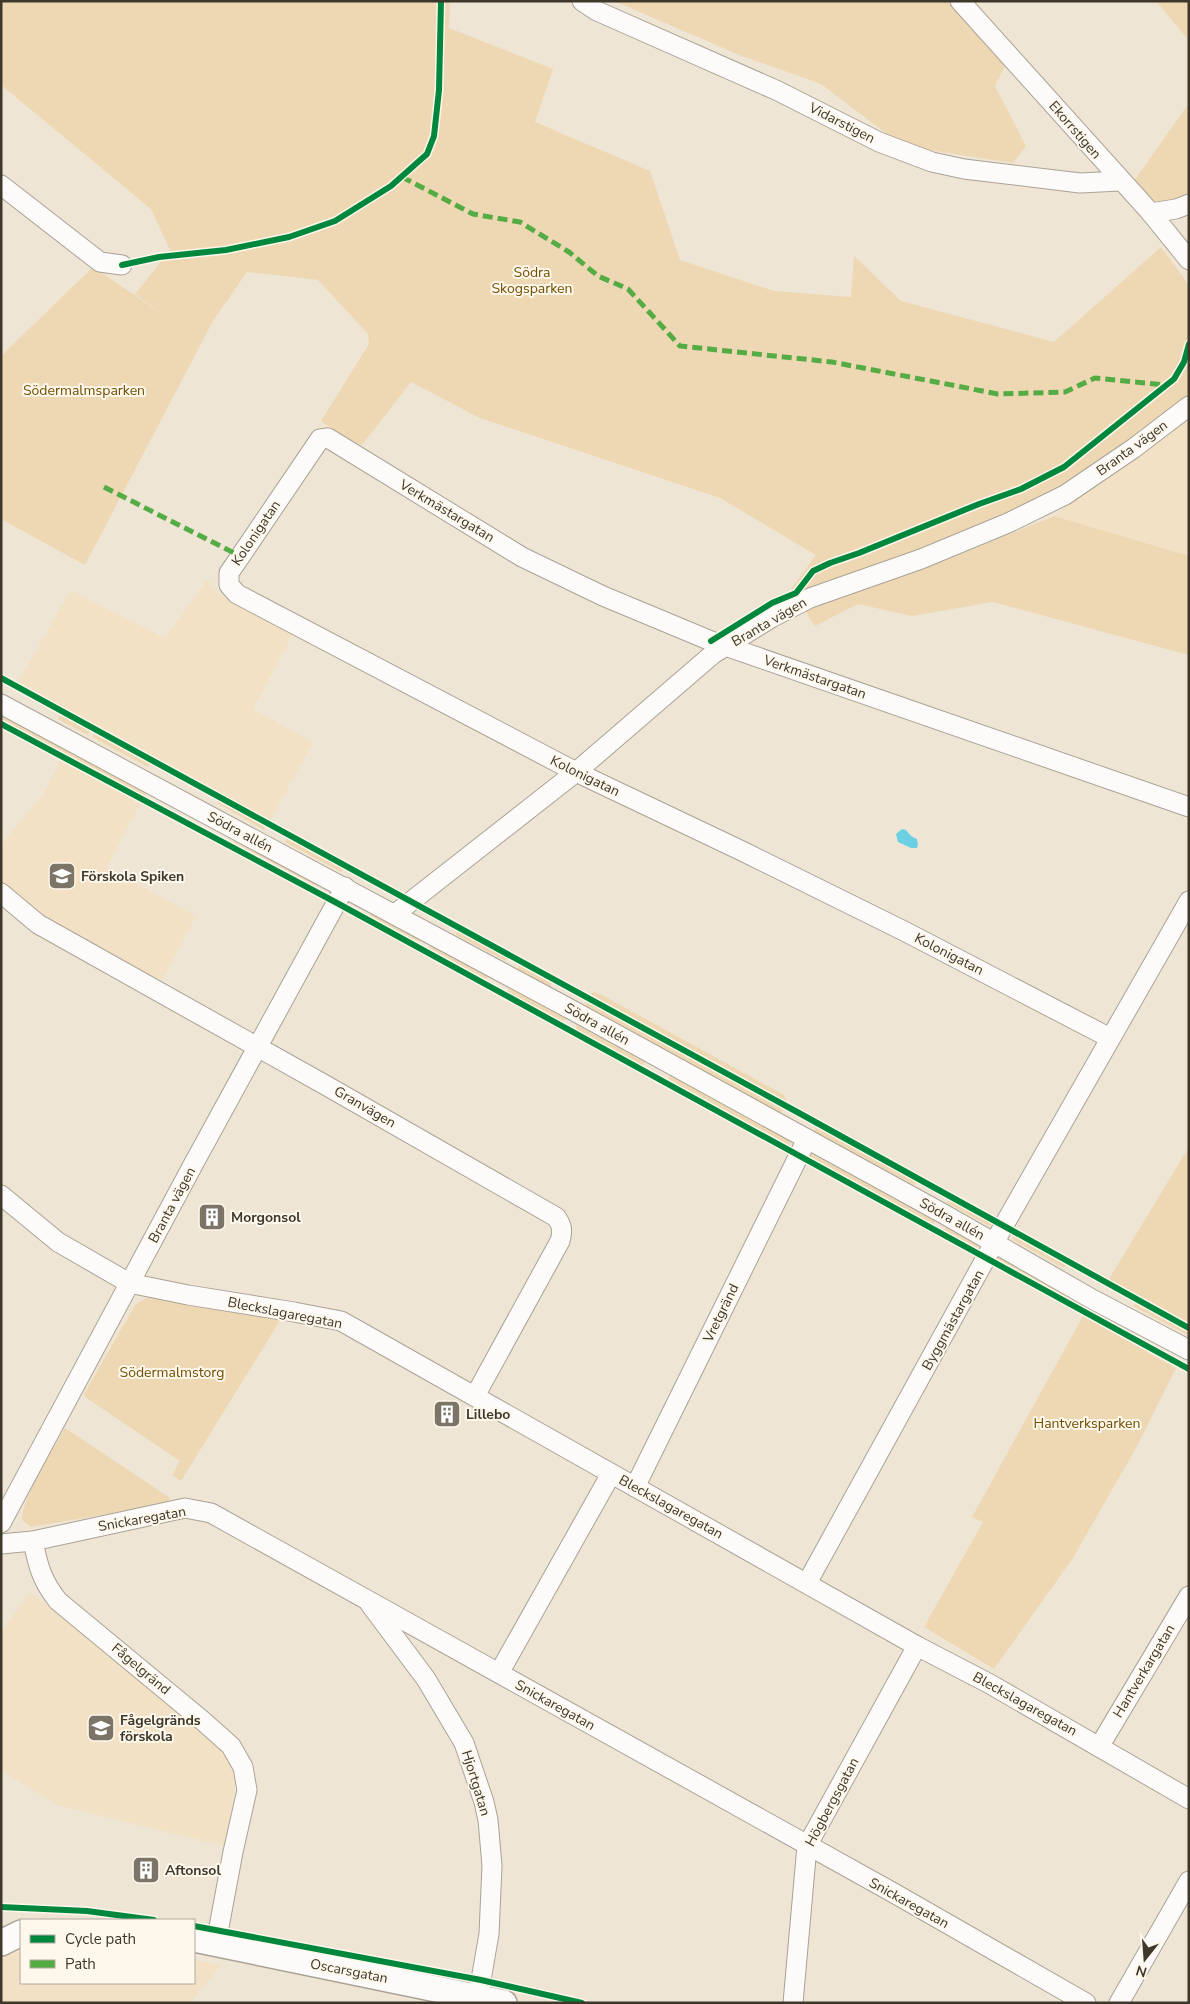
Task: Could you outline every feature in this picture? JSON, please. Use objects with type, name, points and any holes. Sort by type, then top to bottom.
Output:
[{"type":"main road","points":[[1,1924],[20,1924]]},
{"type":"main road","points":[[1,1943],[20,1934]]},
{"type":"main road","name":"Oscarsgatan","points":[[205,1941],[504,2003]]},
{"type":"street","name":"Vidarstigen","points":[[582,1],[597,11],[778,91],[879,142],[932,162],[964,169],[1072,182],[1120,181]]},
{"type":"street","name":"Ekorrstigen","points":[[960,1],[1150,213],[1189,260]]},
{"type":"street","points":[[1,185],[100,262],[122,265]]},
{"type":"street","points":[[1150,213],[1176,209],[1189,204]]},
{"type":"street","name":"Branta vägen","points":[[395,914],[576,772],[713,654],[771,618],[810,598],[921,558],[1008,522],[1065,495],[1134,448],[1189,406]]},
{"type":"street","name":"Verkmästargatan","points":[[328,438],[522,557],[603,596],[726,646],[1189,807]]},
{"type":"street","name":"Kolonigatan","points":[[328,438],[320,439],[229,573],[229,585],[238,594],[576,772],[904,931],[1110,1038]]},
{"type":"street","name":"Södra allén","points":[[1,704],[395,914],[807,1139],[1092,1299],[1189,1350]]},
{"type":"street","name":"Branta vägen","points":[[1,1523],[129,1283],[345,887]]},
{"type":"street","name":"Granvägen","points":[[1,893],[38,924],[258,1046],[556,1217],[561,1224],[560,1240],[475,1396]]},
{"type":"street","name":"Byggmästargatan","points":[[806,1583],[1110,1038],[1189,901]]},
{"type":"street","name":"Vretgränd","points":[[635,1487],[807,1139]]},
{"type":"street","name":"Bleckslagaregatan","points":[[1,1195],[58,1242],[129,1283],[341,1321],[917,1646],[990,1684],[1100,1746],[1189,1799]]},
{"type":"street","points":[[498,1673],[611,1474]]},
{"type":"street","name":"Snickaregatan","points":[[1,1544],[32,1541],[185,1508],[211,1513],[1086,2003]]},
{"type":"street","name":"Fågelgränd","points":[[32,1541],[41,1575],[49,1590],[58,1601],[232,1746],[244,1767],[247,1790],[233,1852],[205,1941]]},
{"type":"street","name":"Hantverkargatan","points":[[1100,1746],[1189,1596]]},
{"type":"street","name":"Hjortgatan","points":[[366,1599],[426,1679],[464,1743],[484,1802],[488,1820],[492,1866],[489,1934],[478,1997]]},
{"type":"street","name":"Högbergsgatan","points":[[793,2003],[807,1846],[917,1646]]},
{"type":"street","points":[[1119,2003],[1189,1880]]},
{"type":"shaded area","points":[[1189,417],[1189,556],[1054,516],[1174,429]]},
{"type":"shaded area","points":[[206,581],[210,581],[210,586],[223,597],[293,634],[253,709],[313,742],[270,821],[18,682],[71,590],[165,638]]},
{"type":"shaded area","name":"Förskola Spiken","points":[[61,760],[141,802],[107,867],[196,916],[159,986],[42,918],[1,884],[1,845],[44,793]]},
{"type":"shaded area","name":"Fågelgränds förskola","points":[[30,1593],[88,1634],[228,1752],[237,1775],[224,1846],[55,1804],[1,1770],[1,1632]]},
{"type":"shaded area","points":[[20,1951],[20,1984],[195,1984],[195,1960],[220,1966],[190,2003],[7,2003],[1,2000],[1,1957]]},
{"type":"green space","name":"Södra Skogsparken","points":[[1,1],[450,1],[449,28],[553,69],[535,122],[650,171],[680,260],[774,291],[851,297],[854,256],[901,301],[1054,342],[1161,247],[1189,285],[1189,395],[1173,409],[1061,487],[1026,506],[929,546],[803,594],[791,589],[816,555],[720,498],[480,418],[411,382],[362,445],[339,435],[321,421],[369,344],[368,334],[318,280],[247,272],[213,321],[85,565],[1,519],[1,356],[93,267],[167,317],[135,294],[170,250],[151,209],[1,85]]},
{"type":"green space","points":[[614,1],[949,1],[966,16],[1007,62],[995,86],[1026,146],[1013,163],[929,150],[887,134],[821,84],[742,56]]},
{"type":"green space","points":[[1156,1],[1189,1],[1189,41]]},
{"type":"green space","points":[[1189,103],[1189,195],[1174,204],[1148,200],[1132,184]]},
{"type":"green space","points":[[1054,516],[1189,556],[1189,655],[993,602],[912,616],[858,604],[815,626],[806,613],[811,607],[944,561]]},
{"type":"green space","points":[[62,713],[91,729],[88,735],[58,719]]},
{"type":"green space","points":[[1,714],[147,791],[145,796],[1,719]]},
{"type":"green space","points":[[96,731],[151,761],[148,767],[92,737]]},
{"type":"green space","points":[[219,801],[266,826],[264,830],[217,803]]},
{"type":"green space","points":[[288,837],[344,868],[341,872],[285,842]]},
{"type":"green space","points":[[236,838],[311,878],[318,887],[233,842]]},
{"type":"green space","points":[[372,912],[421,938],[419,942],[370,916]]},
{"type":"green space","points":[[457,929],[509,957],[506,961],[456,935]]},
{"type":"green space","points":[[432,944],[489,975],[486,979],[429,948]]},
{"type":"green space","points":[[520,964],[553,981],[550,987],[518,969]]},
{"type":"green space","points":[[509,987],[566,1018],[563,1022],[507,992]]},
{"type":"green space","points":[[594,992],[784,1095],[787,1102],[590,994]]},
{"type":"green space","points":[[586,1000],[784,1109],[780,1113],[586,1006]]},
{"type":"green space","points":[[577,1025],[645,1062],[642,1066],[575,1029]]},
{"type":"green space","points":[[671,1076],[790,1141],[790,1146],[667,1079]]},
{"type":"green space","points":[[815,1127],[917,1182],[914,1185],[815,1132]]},
{"type":"green space","points":[[1189,1147],[1189,1323],[1109,1279]]},
{"type":"green space","points":[[810,1153],[935,1221],[934,1227],[806,1155]]},
{"type":"green space","points":[[950,1198],[994,1223],[989,1226],[947,1203]]},
{"type":"green space","points":[[947,1226],[977,1242],[978,1250],[944,1231]]},
{"type":"green space","points":[[1013,1234],[1067,1264],[1064,1268],[1013,1240]]},
{"type":"green space","points":[[1001,1257],[1086,1303],[1084,1308],[995,1260]]},
{"type":"green space","name":"Södermalmstorg","points":[[148,1297],[281,1319],[181,1481],[172,1475],[180,1461],[85,1397],[84,1394],[135,1305]]},
{"type":"green space","points":[[1135,1303],[1189,1332],[1189,1336],[1133,1306]]},
{"type":"green space","name":"Hantverksparken","points":[[1083,1316],[1176,1368],[1136,1448],[1073,1558],[994,1669],[924,1627],[983,1522],[972,1517]]},
{"type":"green space","points":[[65,1428],[170,1498],[166,1504],[31,1527],[22,1520],[23,1510],[32,1486]]},
{"type":"water","points":[[902,829],[917,839],[917,848],[911,848],[898,842],[896,834]]},
{"type":"marked path","points":[[402,177],[473,214],[520,222],[569,252],[598,276],[628,289],[680,346],[832,362],[998,394],[1065,392],[1095,378],[1166,385]]},
{"type":"marked path","points":[[104,487],[240,556]]},
{"type":"cycle path","points":[[122,265],[159,257],[226,250],[289,237],[335,221],[391,186],[427,154],[434,136],[439,90],[441,1]]},
{"type":"cycle path","points":[[711,641],[772,603],[796,593],[813,571],[1021,489],[1064,467],[1174,379],[1184,362],[1189,344]]},
{"type":"cycle path","points":[[1,678],[1189,1328]]},
{"type":"cycle path","points":[[1,724],[337,903],[1189,1369]]},
{"type":"cycle path","points":[[1,1907],[87,1911],[147,1919]]},
{"type":"cycle path","points":[[195,1926],[481,1980],[582,2003]]},
{"type":"place","name":"Förskola Spiken","points":[[62,876]]},
{"type":"place","name":"Morgonsol","points":[[212,1217]]},
{"type":"place","name":"Lillebo","points":[[447,1414]]},
{"type":"place","name":"Fågelgränds förskola","points":[[101,1728]]},
{"type":"place","name":"Aftonsol","points":[[146,1870]]},
{"type":"park label","name":"Södermalmsparken","points":[[84,390]]}]
